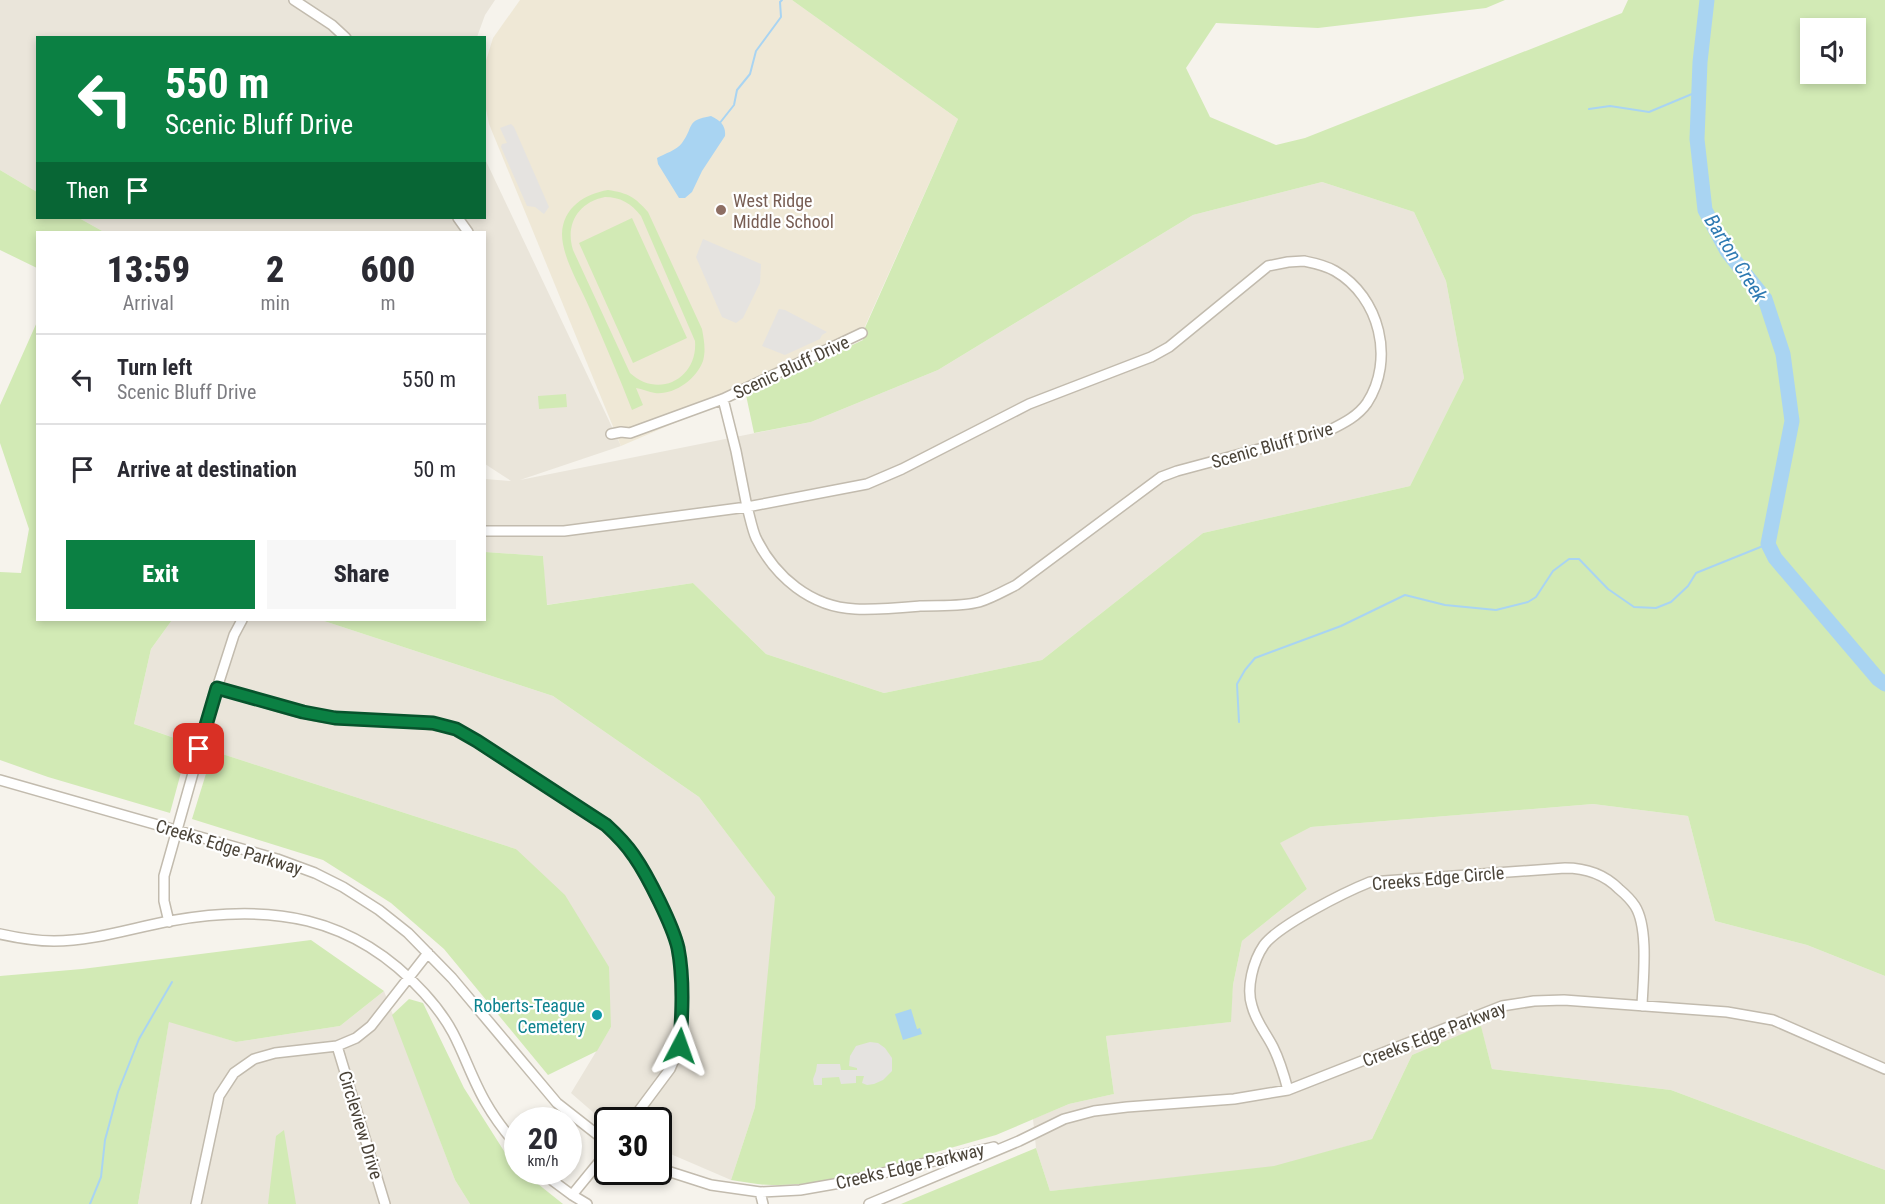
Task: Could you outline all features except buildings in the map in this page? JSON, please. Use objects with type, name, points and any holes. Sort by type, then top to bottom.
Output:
[{"type":"street","points":[[294,0],[332,25],[344,36]]},
{"type":"street","name":"Scenic Bluff Drive","points":[[486,531],[564,531],[747,507],[867,484],[902,469],[1029,404],[1151,357],[1169,346],[1268,266],[1288,261],[1304,261],[1335,271],[1360,292],[1377,325],[1382,364],[1378,382],[1366,405],[1349,420],[1330,430],[1161,477],[1016,585],[999,594],[978,602],[854,609],[820,601],[793,586],[771,564],[755,536],[747,507],[723,399],[862,333]]},
{"type":"street","points":[[611,434],[630,433],[723,399]]},
{"type":"street","points":[[169,921],[164,901],[164,876],[217,688],[234,635],[241,621]]},
{"type":"street","points":[[217,688],[303,712],[335,718],[433,723],[456,729],[606,825],[621,838],[635,857],[678,948],[682,1017],[680,1046],[670,1069],[642,1107]]},
{"type":"street","name":"Creeks Edge Parkway","points":[[0,780],[277,859],[315,873],[342,887],[379,910],[408,933],[452,978],[556,1103],[594,1132]]},
{"type":"street","name":"Creeks Edge Circle","points":[[1288,1090],[1283,1069],[1258,1023],[1251,1004],[1250,985],[1255,962],[1264,944],[1283,928],[1370,882],[1565,868],[1580,868],[1597,874],[1613,883],[1636,907],[1644,941],[1642,1006]]},
{"type":"street","points":[[0,934],[27,940],[65,941],[85,939],[169,921],[239,913],[271,914],[323,925],[369,946],[387,959],[409,978],[440,1012],[485,1102],[504,1131]]},
{"type":"street","name":"Circleview Drive","points":[[196,1204],[219,1096],[234,1073],[254,1059],[275,1053],[338,1046],[356,1038],[371,1026],[428,953]]},
{"type":"street","name":"Creeks Edge Parkway","points":[[869,1204],[1020,1141],[1064,1119],[1094,1111],[1234,1099],[1288,1090],[1502,1006],[1534,1000],[1564,1000],[1727,1012],[1773,1020],[1885,1069]]},
{"type":"street","name":"Circleview Drive","points":[[338,1046],[385,1204]]},
{"type":"street","name":"Creeks Edge Parkway","points":[[672,1172],[711,1185],[760,1192],[800,1190],[840,1183],[1020,1141]]},
{"type":"street","points":[[572,1195],[594,1168]]},
{"type":"street","points":[[559,1185],[587,1204]]},
{"type":"street","points":[[760,1192],[763,1204]]},
{"type":"shaded area","points":[[0,0],[495,0],[485,15],[477,36],[36,36],[36,191],[0,170]]},
{"type":"shaded area","name":"West Ridge Middle School","points":[[520,0],[792,0],[958,119],[862,333],[728,400],[621,446],[489,124],[486,109],[486,61],[493,38]]},
{"type":"shaded area","points":[[511,124],[549,207],[544,214],[535,207],[527,206],[501,147],[502,144],[507,143],[500,128]]},
{"type":"shaded area","points":[[486,161],[621,446],[520,480],[811,422],[938,370],[1193,215],[1322,182],[1414,212],[1446,281],[1464,378],[1410,486],[1203,533],[1042,660],[884,693],[766,654],[693,583],[546,605],[543,556],[486,552],[486,479],[511,481],[486,465],[486,231],[102,231],[81,219],[486,219]]},
{"type":"shaded area","points":[[703,239],[761,264],[760,283],[743,318],[736,323],[722,317],[696,257]]},
{"type":"shaded area","points":[[779,309],[827,332],[820,339],[785,355],[762,346]]},
{"type":"shaded area","points":[[171,621],[324,621],[553,696],[699,797],[776,898],[755,1107],[731,1180],[672,1155],[672,1107],[594,1107],[594,1113],[571,1093],[611,1027],[516,849],[134,724],[151,649]]},
{"type":"shaded area","points":[[1593,804],[1688,816],[1715,921],[1807,945],[1885,976],[1885,1170],[1671,1090],[1492,1069],[1481,1027],[1412,1055],[1372,1139],[1274,1167],[1050,1191],[1036,1148],[1033,1119],[1069,1104],[1114,1094],[1106,1036],[1230,1022],[1233,985],[1242,941],[1307,889],[1279,843],[1311,827]]},
{"type":"shaded area","points":[[384,991],[455,1180],[470,1204],[138,1204],[169,1021],[236,1042],[340,1026]]},
{"type":"shaded area","points":[[870,1042],[878,1043],[885,1048],[892,1058],[892,1071],[883,1080],[867,1085],[862,1083],[864,1076],[856,1076],[856,1083],[841,1084],[839,1077],[822,1078],[822,1085],[814,1085],[813,1079],[817,1064],[840,1064],[841,1070],[857,1070],[849,1066],[850,1056],[856,1046]]},
{"type":"green space","points":[[792,0],[1505,0],[1486,8],[1318,28],[1216,23],[1186,68],[1210,117],[1276,145],[1305,138],[1622,13],[1628,0],[1885,0],[1885,976],[1807,945],[1715,921],[1688,816],[1593,804],[1311,827],[1280,843],[1307,889],[1242,941],[1233,985],[1231,1022],[1106,1036],[1114,1094],[1069,1104],[996,1135],[933,1153],[934,1156],[854,1176],[793,1185],[731,1180],[755,1107],[775,897],[699,797],[553,696],[324,621],[486,621],[486,552],[543,556],[547,605],[693,583],[766,654],[884,693],[1042,660],[1203,533],[1410,486],[1464,378],[1446,281],[1414,212],[1322,182],[1193,215],[938,370],[811,422],[754,433],[746,395],[863,340],[864,330],[958,119]]},
{"type":"green space","points":[[0,170],[36,191],[36,219],[81,219],[102,231],[36,231],[36,268],[0,250]]},
{"type":"green space","points":[[608,190],[626,194],[635,199],[648,212],[702,329],[705,349],[703,361],[690,380],[670,392],[655,393],[636,388],[643,405],[632,410],[572,271],[563,243],[563,225],[566,216],[577,203]],"holes":[[[610,197],[625,202],[641,216],[695,341],[690,366],[674,381],[652,384],[641,381],[630,373],[573,250],[571,232],[576,216],[587,204]]]},
{"type":"green space","points":[[632,218],[687,338],[633,363],[579,243]]},
{"type":"green space","points":[[36,324],[36,621],[171,621],[151,649],[134,724],[189,743],[170,813],[48,777],[0,760],[0,572],[21,573],[29,529],[0,443],[0,405]]},
{"type":"green space","points":[[566,394],[567,407],[539,409],[538,396]]},
{"type":"green space","points":[[213,751],[516,849],[565,895],[609,967],[611,1027],[597,1051],[548,1075],[444,949],[391,903],[323,860],[192,819]]},
{"type":"green space","points":[[311,940],[384,991],[340,1026],[236,1042],[169,1022],[138,1204],[0,1204],[0,976],[82,969]]},
{"type":"green space","points":[[409,999],[423,1003],[464,1088],[504,1151],[504,1185],[539,1185],[563,1204],[470,1204],[455,1180],[392,1015]]},
{"type":"green space","points":[[1481,1026],[1492,1069],[1671,1090],[1885,1170],[1885,1204],[901,1204],[1036,1148],[1050,1191],[1274,1166],[1372,1139],[1412,1055]]},
{"type":"green space","points":[[284,1130],[296,1204],[268,1204],[276,1136]]},
{"type":"water","points":[[711,116],[722,124],[725,136],[702,171],[692,192],[685,198],[679,198],[658,164],[657,158],[680,145],[694,122]]},
{"type":"water","points":[[911,1009],[917,1029],[920,1028],[922,1034],[903,1040],[895,1014]]},
{"type":"waterway","points":[[719,124],[734,105],[737,90],[750,74],[756,51],[781,17],[780,2],[782,0]]},
{"type":"waterway","name":"Barton Creek","points":[[1707,0],[1700,62],[1697,139],[1705,210],[1727,251],[1765,299],[1783,354],[1792,421],[1768,544],[1775,558],[1878,679],[1885,684]]},
{"type":"waterway","points":[[1589,109],[1610,106],[1649,112],[1692,94],[1699,94]]},
{"type":"waterway","points":[[1239,722],[1237,684],[1255,658],[1341,626],[1405,595],[1445,605],[1496,610],[1528,602],[1536,597],[1553,571],[1569,559],[1579,559],[1608,589],[1634,607],[1656,608],[1671,602],[1688,586],[1696,573],[1768,544]]},
{"type":"waterway","points":[[90,1204],[101,1177],[105,1140],[118,1092],[139,1039],[172,982]]},
{"type":"place","name":"West Ridge Middle School","points":[[721,210]]},
{"type":"place","name":"Roberts-Teague Cemetery","points":[[597,1015]]},
{"type":"route","points":[[199,749],[217,688],[303,712],[335,718],[433,723],[456,729],[477,741],[606,825],[621,838],[635,857],[669,924],[678,948],[682,1017],[680,1046]]}]
